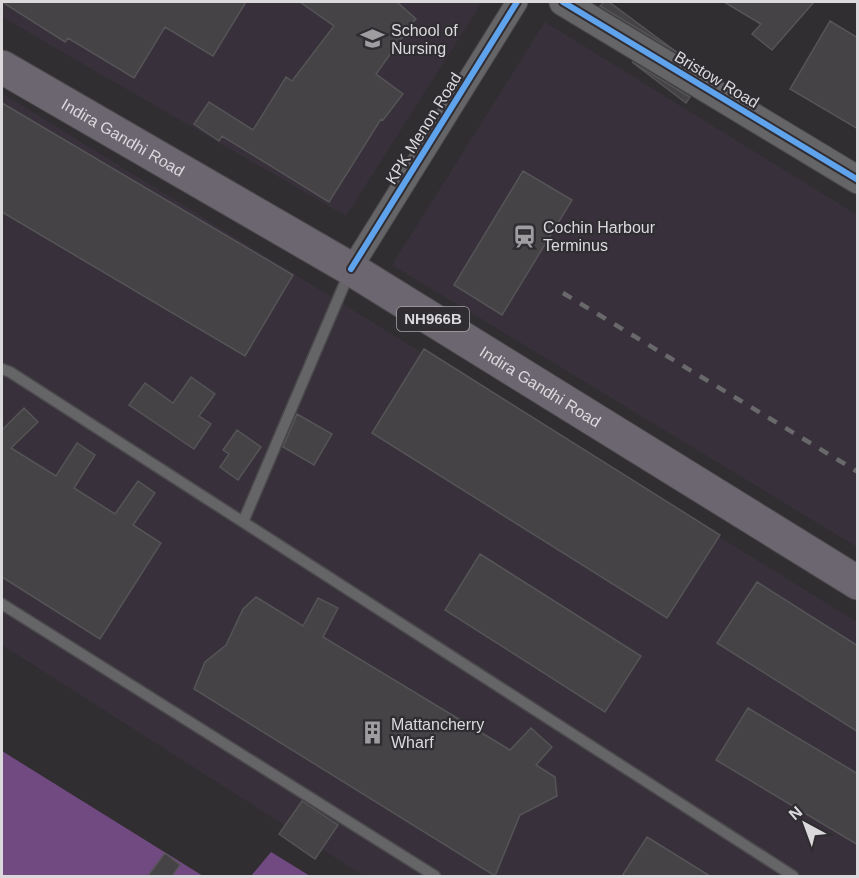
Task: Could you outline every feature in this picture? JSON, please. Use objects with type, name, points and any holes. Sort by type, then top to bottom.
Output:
[{"type":"highway","name":"Indira Gandhi Road","points":[[2,67],[351,269],[858,583]]},
{"type":"street","name":"KPK Menon Road","points":[[351,269],[517,2]]},
{"type":"street","name":"Bristow Road","points":[[563,2],[858,180]]},
{"type":"lane","points":[[243,522],[351,269]]},
{"type":"lane","points":[[2,369],[793,876]]},
{"type":"lane","points":[[2,604],[435,876]]},
{"type":"shaded area","points":[[2,2],[482,2],[346,216],[2,17]]},
{"type":"shaded area","points":[[545,22],[857,215],[857,547],[392,265]]},
{"type":"shaded area","points":[[2,93],[857,622],[857,876],[364,876],[2,645]]},
{"type":"shaded area","points":[[2,751],[203,876],[2,876]]},
{"type":"shaded area","points":[[271,852],[310,876],[251,876]]},
{"type":"building","points":[[2,2],[246,2],[213,56],[165,27],[134,78],[68,38],[65,42]]},
{"type":"building","points":[[300,2],[397,2],[416,19],[402,33],[404,35],[376,74],[403,94],[383,120],[381,119],[329,202],[222,136],[219,141],[194,124],[209,102],[253,130],[286,77],[292,81],[334,26]]},
{"type":"building","points":[[604,2],[609,2],[678,53],[600,6]]},
{"type":"building","points":[[724,2],[814,2],[772,50],[752,34],[761,24]]},
{"type":"building","points":[[830,21],[858,38],[858,129],[790,89]]},
{"type":"building","points":[[632,62],[690,97],[686,103]]},
{"type":"building","points":[[2,103],[293,275],[245,356],[2,212]]},
{"type":"building","points":[[523,171],[572,200],[502,315],[454,285]]},
{"type":"building","points":[[424,349],[720,535],[667,618],[372,433]]},
{"type":"building","points":[[191,377],[215,394],[199,416],[211,424],[194,449],[129,405],[145,383],[173,403]]},
{"type":"building","points":[[24,408],[38,422],[11,448],[56,476],[77,443],[95,455],[74,488],[115,514],[138,481],[155,493],[133,525],[161,543],[100,639],[2,577],[2,430]]},
{"type":"building","points":[[297,414],[332,434],[314,465],[283,447]]},
{"type":"building","points":[[237,430],[261,447],[238,480],[220,467],[229,454],[223,450]]},
{"type":"building","points":[[480,554],[641,656],[605,712],[445,610]]},
{"type":"building","points":[[757,582],[858,646],[858,732],[717,643]]},
{"type":"building","name":"Mattancherry Wharf","points":[[256,597],[303,626],[318,598],[338,608],[323,637],[510,750],[531,728],[552,747],[536,765],[555,777],[557,796],[520,815],[495,876],[194,689],[205,662],[226,645],[243,609]]},
{"type":"building","points":[[748,708],[858,774],[858,845],[716,760]]},
{"type":"building","points":[[302,801],[338,825],[315,859],[279,834]]},
{"type":"building","points":[[647,837],[710,876],[622,876]]},
{"type":"building","points":[[165,853],[180,865],[172,876],[148,876]]},
{"type":"railway","points":[[563,293],[858,472]]},
{"type":"cycle path","points":[[351,269],[517,2]]},
{"type":"cycle path","points":[[563,2],[858,180]]},
{"type":"place","name":"School of Nursing","points":[[373,39]]},
{"type":"place","name":"Cochin Harbour Terminus","points":[[525,236]]},
{"type":"place","name":"Mattancherry Wharf","points":[[373,733]]}]
